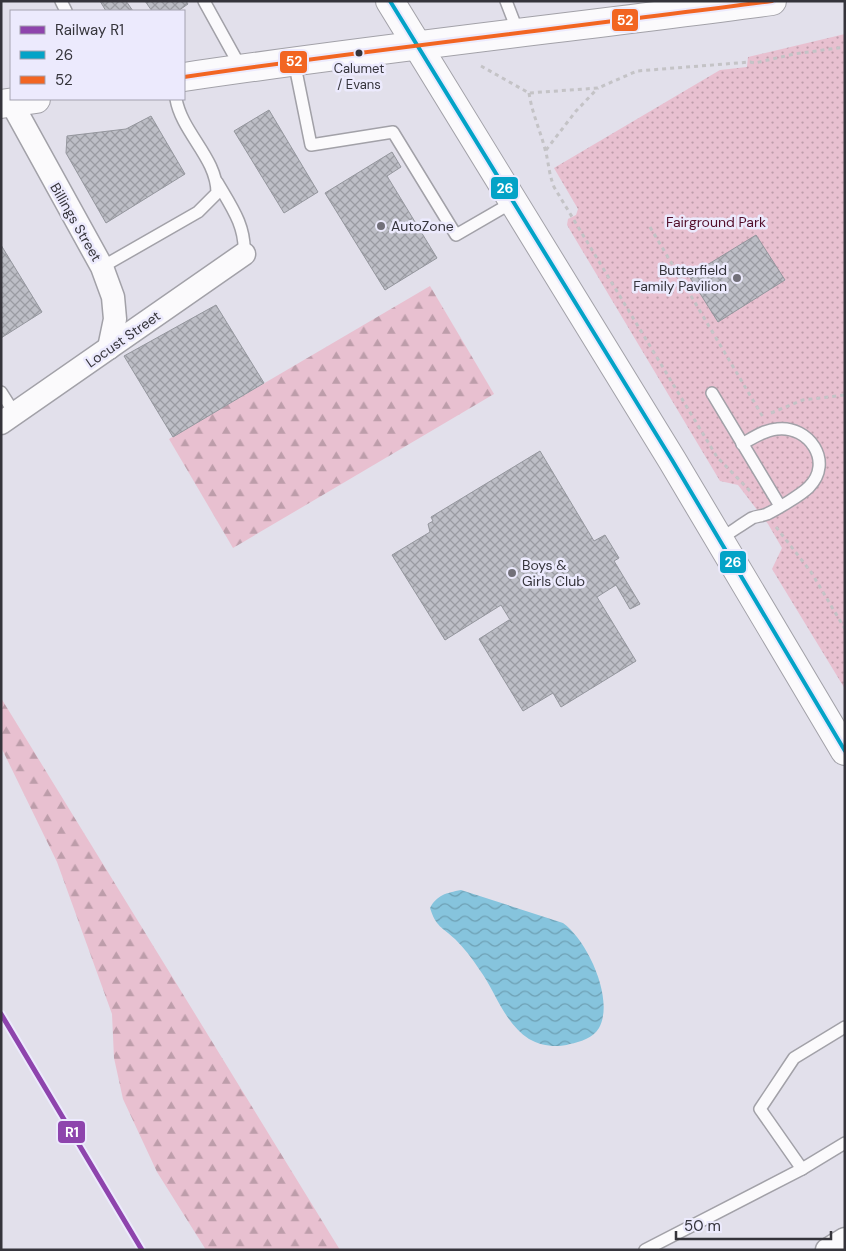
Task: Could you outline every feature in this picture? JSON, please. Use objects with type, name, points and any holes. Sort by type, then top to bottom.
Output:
[{"type":"street","points":[[390,1],[720,539],[845,751]]},
{"type":"street","points":[[185,77],[416,44],[519,34],[755,2]]},
{"type":"street","name":"Billings Street","points":[[16,102],[102,267],[113,297],[115,319],[109,348]]},
{"type":"street","name":"Locust Street","points":[[8,418],[244,254]]},
{"type":"street","points":[[827,1250],[845,1239]]},
{"type":"lane","points":[[204,1],[241,68]]},
{"type":"lane","points":[[506,1],[519,34]]},
{"type":"lane","points":[[294,61],[311,145],[394,132],[456,235],[513,202]]},
{"type":"lane","points":[[176,100],[184,121],[241,224],[245,238],[244,254]]},
{"type":"lane","points":[[102,267],[198,212],[217,193],[217,182]]},
{"type":"lane","points":[[1,392],[8,418]]},
{"type":"lane","points":[[712,393],[780,506]]},
{"type":"lane","points":[[720,539],[754,517],[767,514],[809,487],[816,476],[819,465],[818,454],[813,443],[798,432],[778,429],[762,433],[742,444]]},
{"type":"lane","points":[[802,1169],[760,1109],[794,1058],[845,1027]]},
{"type":"lane","points":[[645,1250],[802,1169],[845,1143]]},
{"type":"path","points":[[481,66],[528,93],[598,88],[637,71],[755,63],[800,52],[845,47]]},
{"type":"path","points":[[546,150],[576,111],[598,88]]},
{"type":"path","points":[[528,93],[533,116],[546,150],[547,170],[554,187],[717,457],[742,481],[811,572],[845,629]]},
{"type":"path","points":[[650,228],[764,417],[803,400],[845,395]]},
{"type":"green space","name":"Fairground Park","points":[[845,34],[845,689],[772,569],[782,548],[768,524],[738,485],[720,481],[567,225],[568,219],[576,215],[578,209],[554,168],[720,70],[747,67],[748,57]]},
{"type":"green space","points":[[430,286],[494,394],[233,548],[169,439]]},
{"type":"green space","points":[[1,698],[340,1250],[206,1250],[157,1172],[123,1099],[114,1058],[112,1014],[57,862],[1,747]]},
{"type":"water","points":[[461,890],[563,923],[572,931],[589,956],[601,987],[604,1002],[603,1016],[599,1028],[593,1034],[586,1039],[574,1043],[549,1046],[529,1039],[513,1025],[474,961],[458,942],[440,926],[432,914],[430,908],[439,897]]},
{"type":"building","points":[[100,1],[126,1],[132,10],[105,10]]},
{"type":"building","points":[[145,1],[186,1],[188,4],[179,10],[151,10]]},
{"type":"building","points":[[269,110],[318,192],[284,213],[234,131]]},
{"type":"building","points":[[151,116],[185,174],[106,223],[66,153],[67,136],[126,129]]},
{"type":"building","name":"AutoZone","points":[[392,152],[401,167],[387,176],[437,258],[385,290],[325,193]]},
{"type":"building","name":"Butterfield Family Pavilion","points":[[756,235],[785,280],[718,322],[689,276]]},
{"type":"building","points":[[1,245],[42,312],[1,338]]},
{"type":"building","points":[[216,305],[264,383],[173,437],[124,356]]},
{"type":"building","name":"Boys & Girls Club","points":[[540,451],[594,541],[605,535],[619,558],[614,561],[640,604],[630,609],[616,585],[597,597],[636,661],[561,707],[553,693],[523,711],[479,639],[509,620],[512,623],[501,605],[445,640],[392,555],[430,532],[428,524],[433,521],[431,517]]},
{"type":"rail line","name":"R1","points":[[1,1014],[142,1250]]},
{"type":"transit line","name":"26","points":[[390,1],[672,460],[845,751]]},
{"type":"transit line","name":"52","points":[[185,77],[772,1]]},
{"type":"place","name":"Calumet / Evans","points":[[359,53]]},
{"type":"place","name":"AutoZone","points":[[381,226]]},
{"type":"place","name":"Butterfield Family Pavilion","points":[[737,278]]},
{"type":"place","name":"Boys & Girls Club","points":[[512,573]]}]
